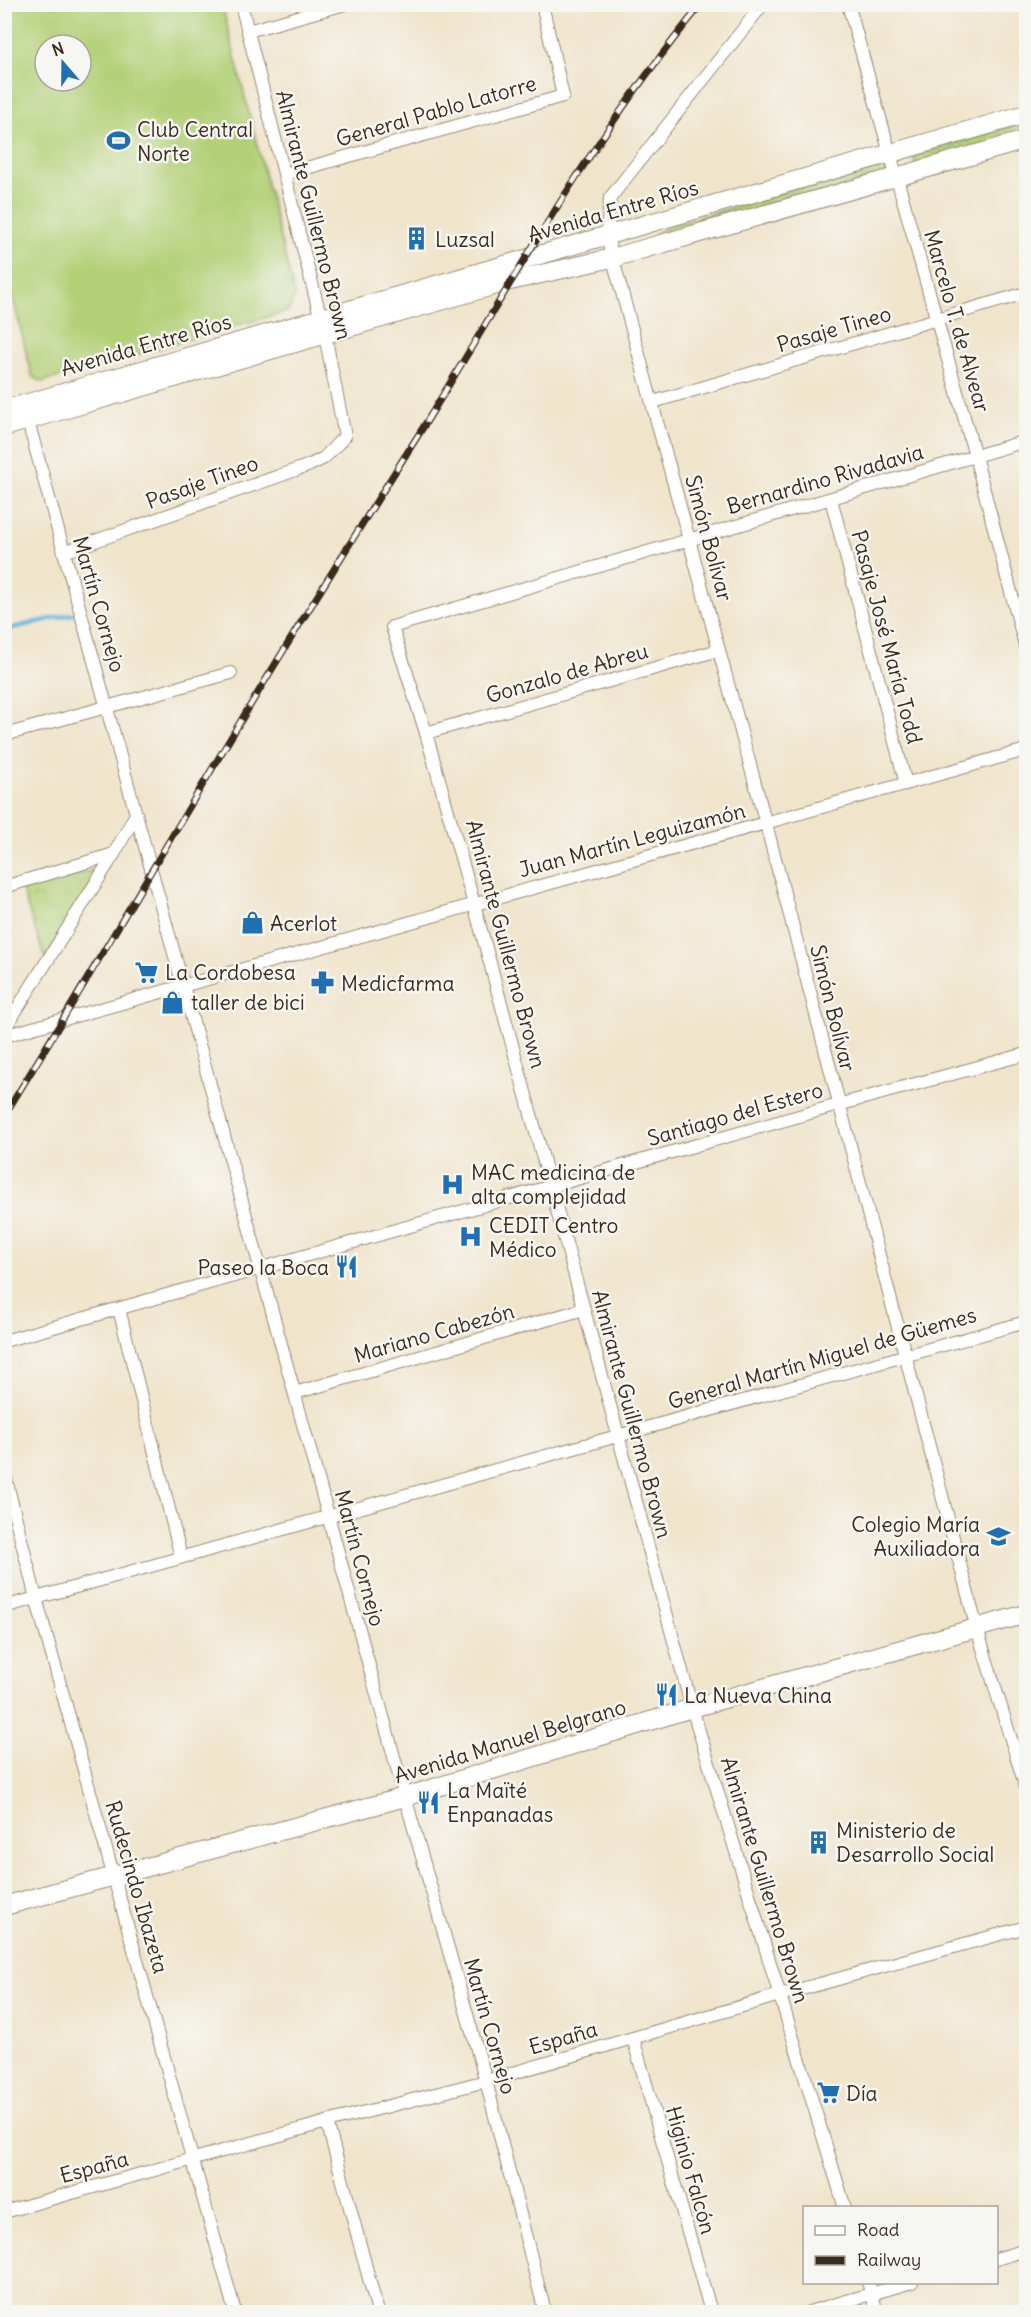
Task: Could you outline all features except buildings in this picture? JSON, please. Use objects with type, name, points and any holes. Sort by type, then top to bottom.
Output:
[{"type":"main road","name":"Avenida Entre Ríos","points":[[4,426],[26,412],[488,279],[607,237],[1026,114]]},
{"type":"main road","name":"Avenida Entre Ríos","points":[[488,279],[612,258],[1026,140]]},
{"type":"main road","name":"Avenida Entre Ríos","points":[[4,410],[26,412]]},
{"type":"main road","name":"Avenida Manuel Belgrano","points":[[4,1906],[405,1797],[692,1708],[1026,1614]]},
{"type":"street","name":"Almirante Guillermo Brown","points":[[241,4],[323,327],[345,436]]},
{"type":"street","points":[[248,31],[345,4]]},
{"type":"street","name":"General Pablo Latorre","points":[[285,174],[563,96],[542,4]]},
{"type":"street","points":[[607,237],[610,198],[763,4]]},
{"type":"street","name":"Marcelo T. de Alvear","points":[[848,4],[975,456],[1026,649]]},
{"type":"street","name":"Simón Bolívar","points":[[607,237],[766,824],[976,1629],[1026,1788]]},
{"type":"street","name":"Pasaje Tineo","points":[[653,402],[1026,293]]},
{"type":"street","name":"Martín Cornejo","points":[[26,412],[405,1797],[486,2081],[545,2313]]},
{"type":"street","name":"Pasaje Tineo","points":[[64,552],[310,465],[324,458],[345,436]]},
{"type":"street","name":"Bernardino Rivadavia","points":[[392,627],[1026,441]]},
{"type":"street","name":"Pasaje José María Todd","points":[[831,499],[906,784]]},
{"type":"street","name":"Almirante Guillermo Brown","points":[[392,627],[426,733],[474,904],[692,1708],[844,2206]]},
{"type":"street","name":"Gonzalo de Abreu","points":[[426,733],[718,650]]},
{"type":"street","points":[[4,735],[231,673]]},
{"type":"street","name":"Juan Martín Leguizamón","points":[[4,1036],[1026,750]]},
{"type":"street","points":[[4,1030],[114,854],[136,814]]},
{"type":"street","points":[[4,887],[114,854]]},
{"type":"street","name":"Santiago del Estero","points":[[4,1341],[1026,1054]]},
{"type":"street","points":[[119,1309],[181,1557]]},
{"type":"street","name":"Mariano Cabezón","points":[[294,1393],[584,1309]]},
{"type":"street","name":"General Martín Miguel de Güemes","points":[[4,1607],[1026,1322]]},
{"type":"street","name":"Rudecindo Ibazeta","points":[[4,1472],[36,1598],[235,2313]]},
{"type":"street","name":"España","points":[[4,2212],[327,2122],[486,2081],[780,1995],[1026,1927]]},
{"type":"street","name":"Higinio Falcón","points":[[633,2038],[711,2313]]},
{"type":"street","points":[[327,2122],[378,2313]]},
{"type":"street","points":[[998,2258],[1026,2250]]},
{"type":"street","points":[[809,2313],[870,2288],[904,2284]]},
{"type":"street","points":[[870,2288],[877,2313]]},
{"type":"green space","points":[[4,5],[222,5],[295,296],[288,311],[42,382],[32,376],[5,265]]},
{"type":"green space","points":[[1026,122],[1026,134],[916,166],[913,155]]},
{"type":"green space","points":[[885,163],[888,174],[656,239],[655,234],[675,224]]},
{"type":"green space","points":[[104,867],[45,959],[22,890]]},
{"type":"waterway","points":[[4,630],[72,614]]},
{"type":"railway","points":[[4,1116],[279,658],[553,214],[624,107],[702,4]]},
{"type":"place","name":"Club Central Norte","points":[[119,141]]},
{"type":"place","name":"Luzsal","points":[[417,239]]},
{"type":"place","name":"Acerlot","points":[[252,923]]},
{"type":"place","name":"La Cordobesa","points":[[147,972]]},
{"type":"place","name":"Medicfarma","points":[[323,983]]},
{"type":"place","name":"taller de bici","points":[[173,1002]]},
{"type":"place","name":"MAC medicina de alta complejidad","points":[[453,1184]]},
{"type":"place","name":"CEDIT Centro Médico","points":[[471,1237]]},
{"type":"place","name":"Paseo la Boca","points":[[347,1267]]},
{"type":"place","name":"Colegio María Auxiliadora","points":[[998,1536]]},
{"type":"place","name":"La Nueva China","points":[[666,1695]]},
{"type":"place","name":"La Maïté Enpanadas","points":[[429,1802]]},
{"type":"place","name":"Ministerio de Desarrollo Social","points":[[818,1842]]},
{"type":"place","name":"Día","points":[[828,2093]]}]
